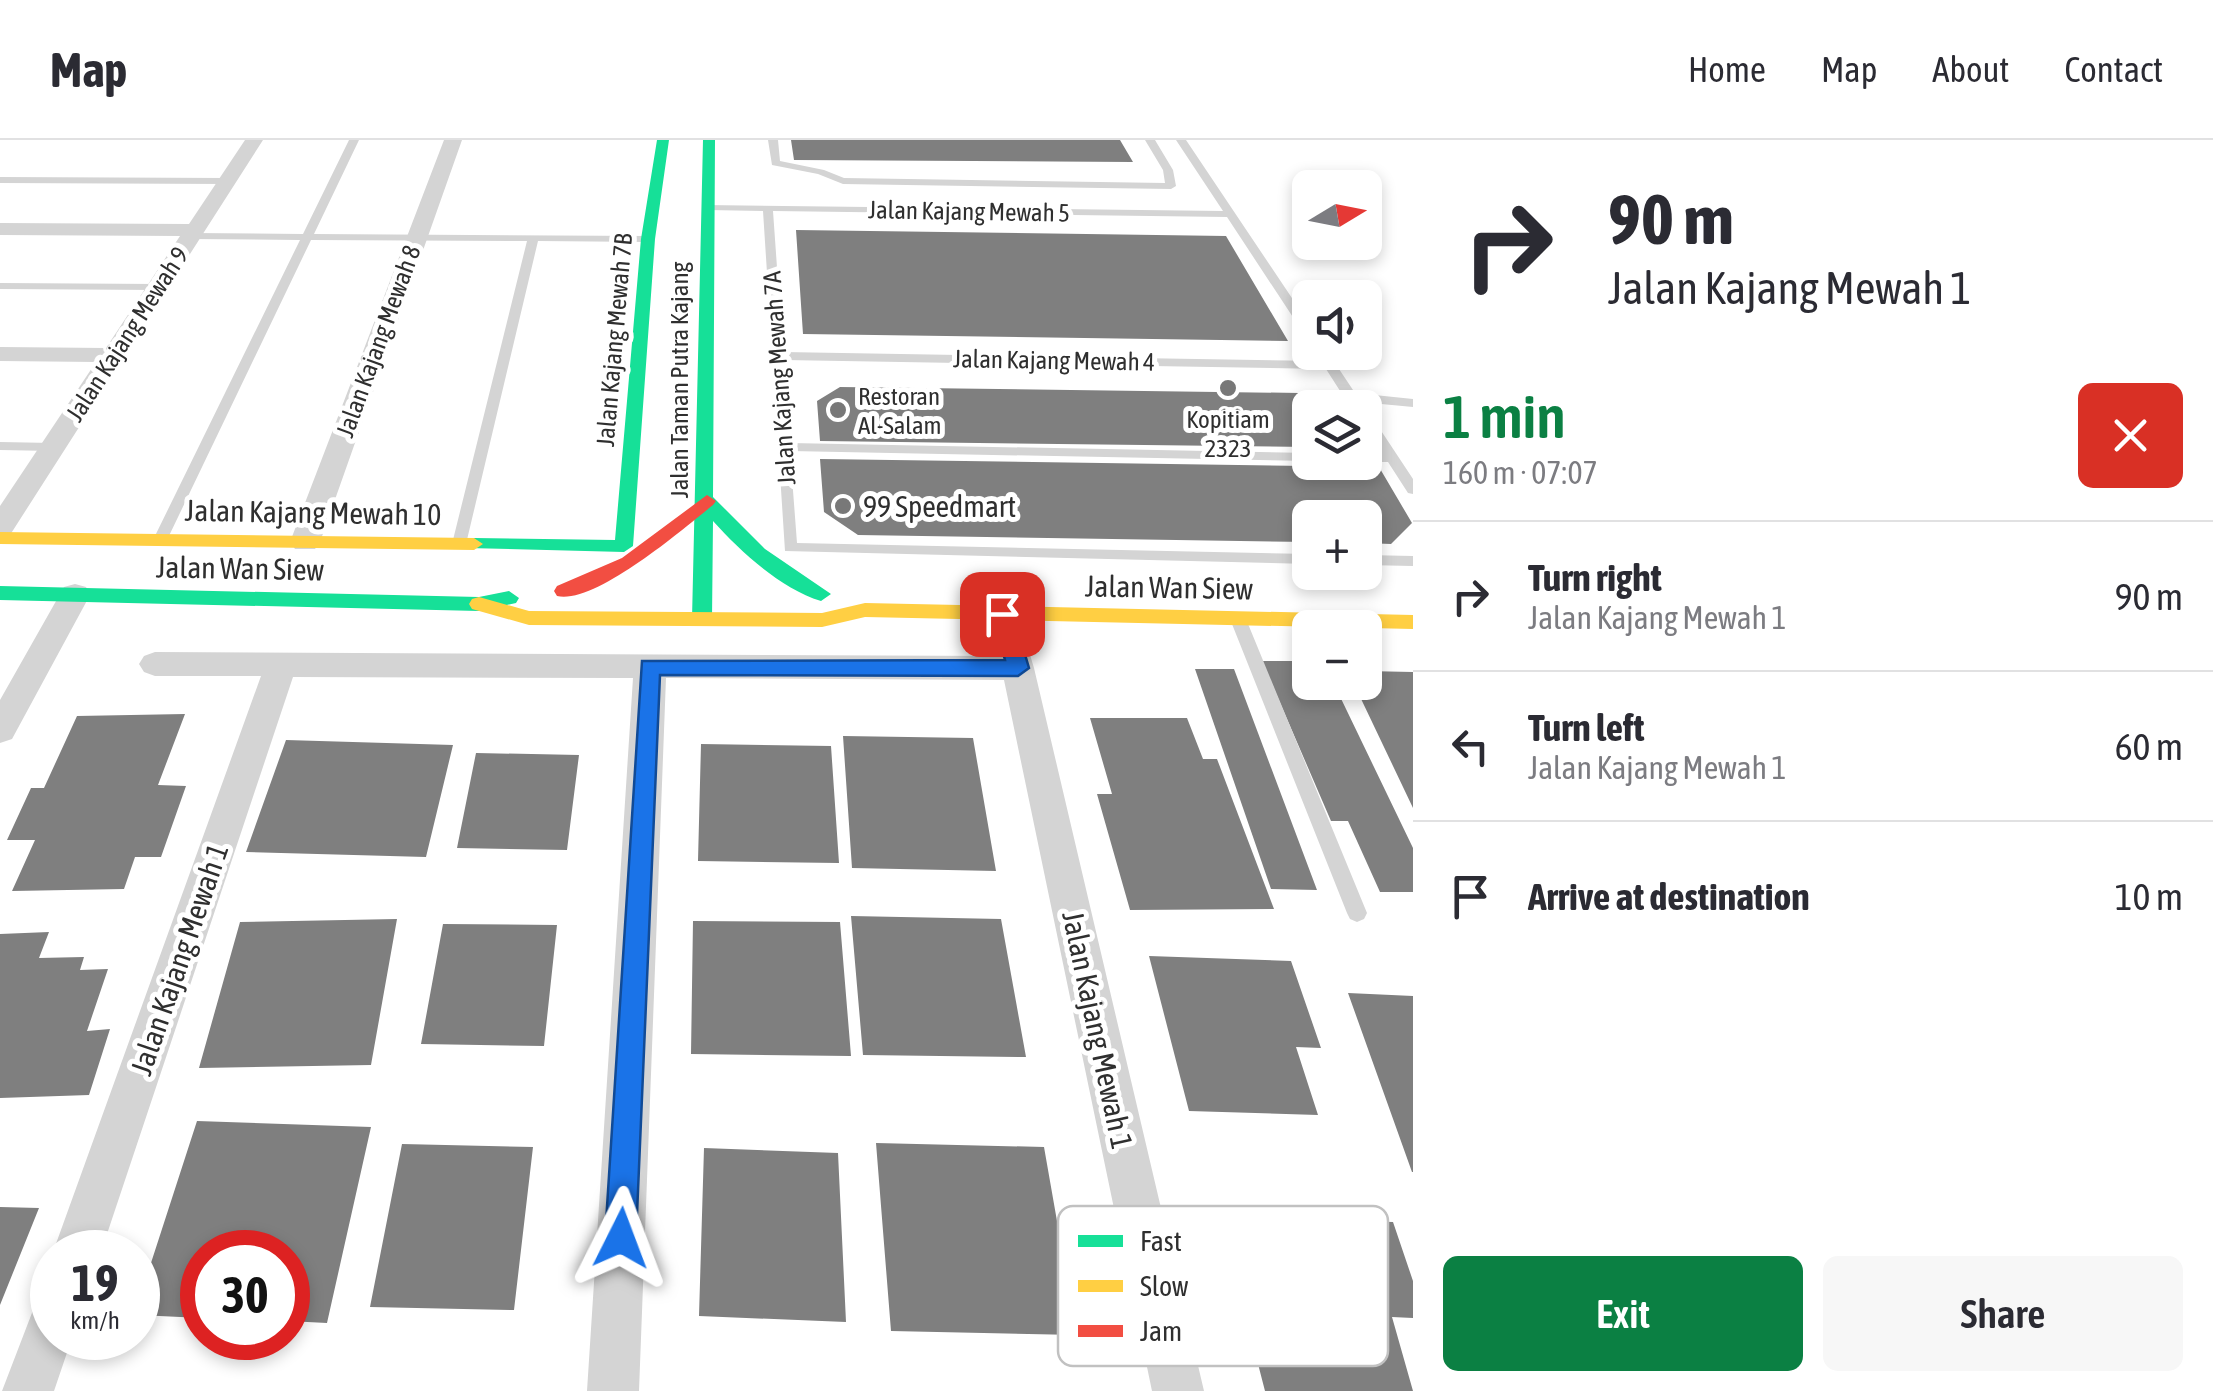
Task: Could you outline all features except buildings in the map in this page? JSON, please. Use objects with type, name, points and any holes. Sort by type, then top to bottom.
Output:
[{"type":"street","name":"Jalan Kajang Mewah 9","points":[[0,528],[254,140]]},
{"type":"street","name":"Jalan Kajang Mewah 8","points":[[305,542],[453,140]]},
{"type":"street","name":"Jalan Kajang Mewah 7B","points":[[624,546],[648,239],[663,140]]},
{"type":"street","name":"Jalan Taman Putra Kajang","points":[[702,619],[709,140]]},
{"type":"street","points":[[0,229],[193,233]]},
{"type":"street","points":[[0,354],[113,355]]},
{"type":"street","points":[[548,592],[629,563],[706,501],[748,546],[790,578],[822,594]]},
{"type":"street","name":"Jalan Kajang Mewah 10","points":[[0,538],[624,546]]},
{"type":"street","name":"Jalan Wan Siew","points":[[0,594],[479,604],[548,592],[624,592]]},
{"type":"street","points":[[0,730],[75,594]]},
{"type":"street","name":"Jalan Wan Siew","points":[[782,594],[822,594],[865,610]]},
{"type":"street","name":"Jalan Wan Siew","points":[[479,604],[529,618],[822,620],[865,610],[1413,622]]},
{"type":"street","name":"Jalan Kajang Mewah 1","points":[[1002,614],[1018,668],[1137,1206]]},
{"type":"street","points":[[155,664],[1018,668]]},
{"type":"street","name":"Jalan Kajang Mewah 1","points":[[85,1230],[282,665]]},
{"type":"street","points":[[613,1391],[650,667]]},
{"type":"street","points":[[28,1391],[39,1360]]},
{"type":"street","name":"Jalan Kajang Mewah 1","points":[[1172,1366],[1178,1391]]},
{"type":"lane","points":[[160,540],[354,140]]},
{"type":"lane","points":[[774,140],[775,164],[821,172],[843,181],[1171,186],[1168,170],[1150,140]]},
{"type":"lane","points":[[1182,140],[1292,307]]},
{"type":"lane","points":[[0,180],[226,182]]},
{"type":"lane","points":[[843,181],[846,209]]},
{"type":"lane","name":"Jalan Kajang Mewah 5","points":[[708,208],[1229,214]]},
{"type":"lane","name":"Jalan Kajang Mewah 7A","points":[[768,208],[790,548],[1292,559]]},
{"type":"lane","points":[[193,233],[648,239]]},
{"type":"lane","points":[[459,544],[533,238]]},
{"type":"lane","points":[[0,286],[158,287]]},
{"type":"lane","name":"Jalan Kajang Mewah 4","points":[[778,356],[1292,359]]},
{"type":"lane","points":[[1382,403],[1413,404]]},
{"type":"lane","points":[[1382,443],[1413,490]]},
{"type":"lane","points":[[0,446],[53,447]]},
{"type":"lane","points":[[784,447],[1292,457]]},
{"type":"lane","points":[[1382,458],[1392,458]]},
{"type":"lane","points":[[1382,560],[1413,561]]},
{"type":"lane","points":[[1238,618],[1358,913]]},
{"type":"traffic: fast","points":[[474,544],[624,546],[648,239],[663,140]]},
{"type":"traffic: fast","points":[[702,619],[709,140]]},
{"type":"traffic: fast","points":[[707,501],[758,554],[821,594]]},
{"type":"traffic: fast","points":[[0,593],[479,604],[509,598]]},
{"type":"traffic: slow","points":[[0,538],[474,544]]},
{"type":"traffic: slow","points":[[479,604],[529,618],[822,620],[865,610],[1413,622]]},
{"type":"traffic: jam","points":[[564,591],[629,563],[707,501]]},
{"type":"place","name":"Kopitiam 2323","points":[[1228,388]]},
{"type":"place","name":"Restoran Al-Salam","points":[[838,410]]},
{"type":"place","name":"99 Speedmart","points":[[843,506]]},
{"type":"route","points":[[621,1238],[650,667],[1018,668],[1002,614]]}]
